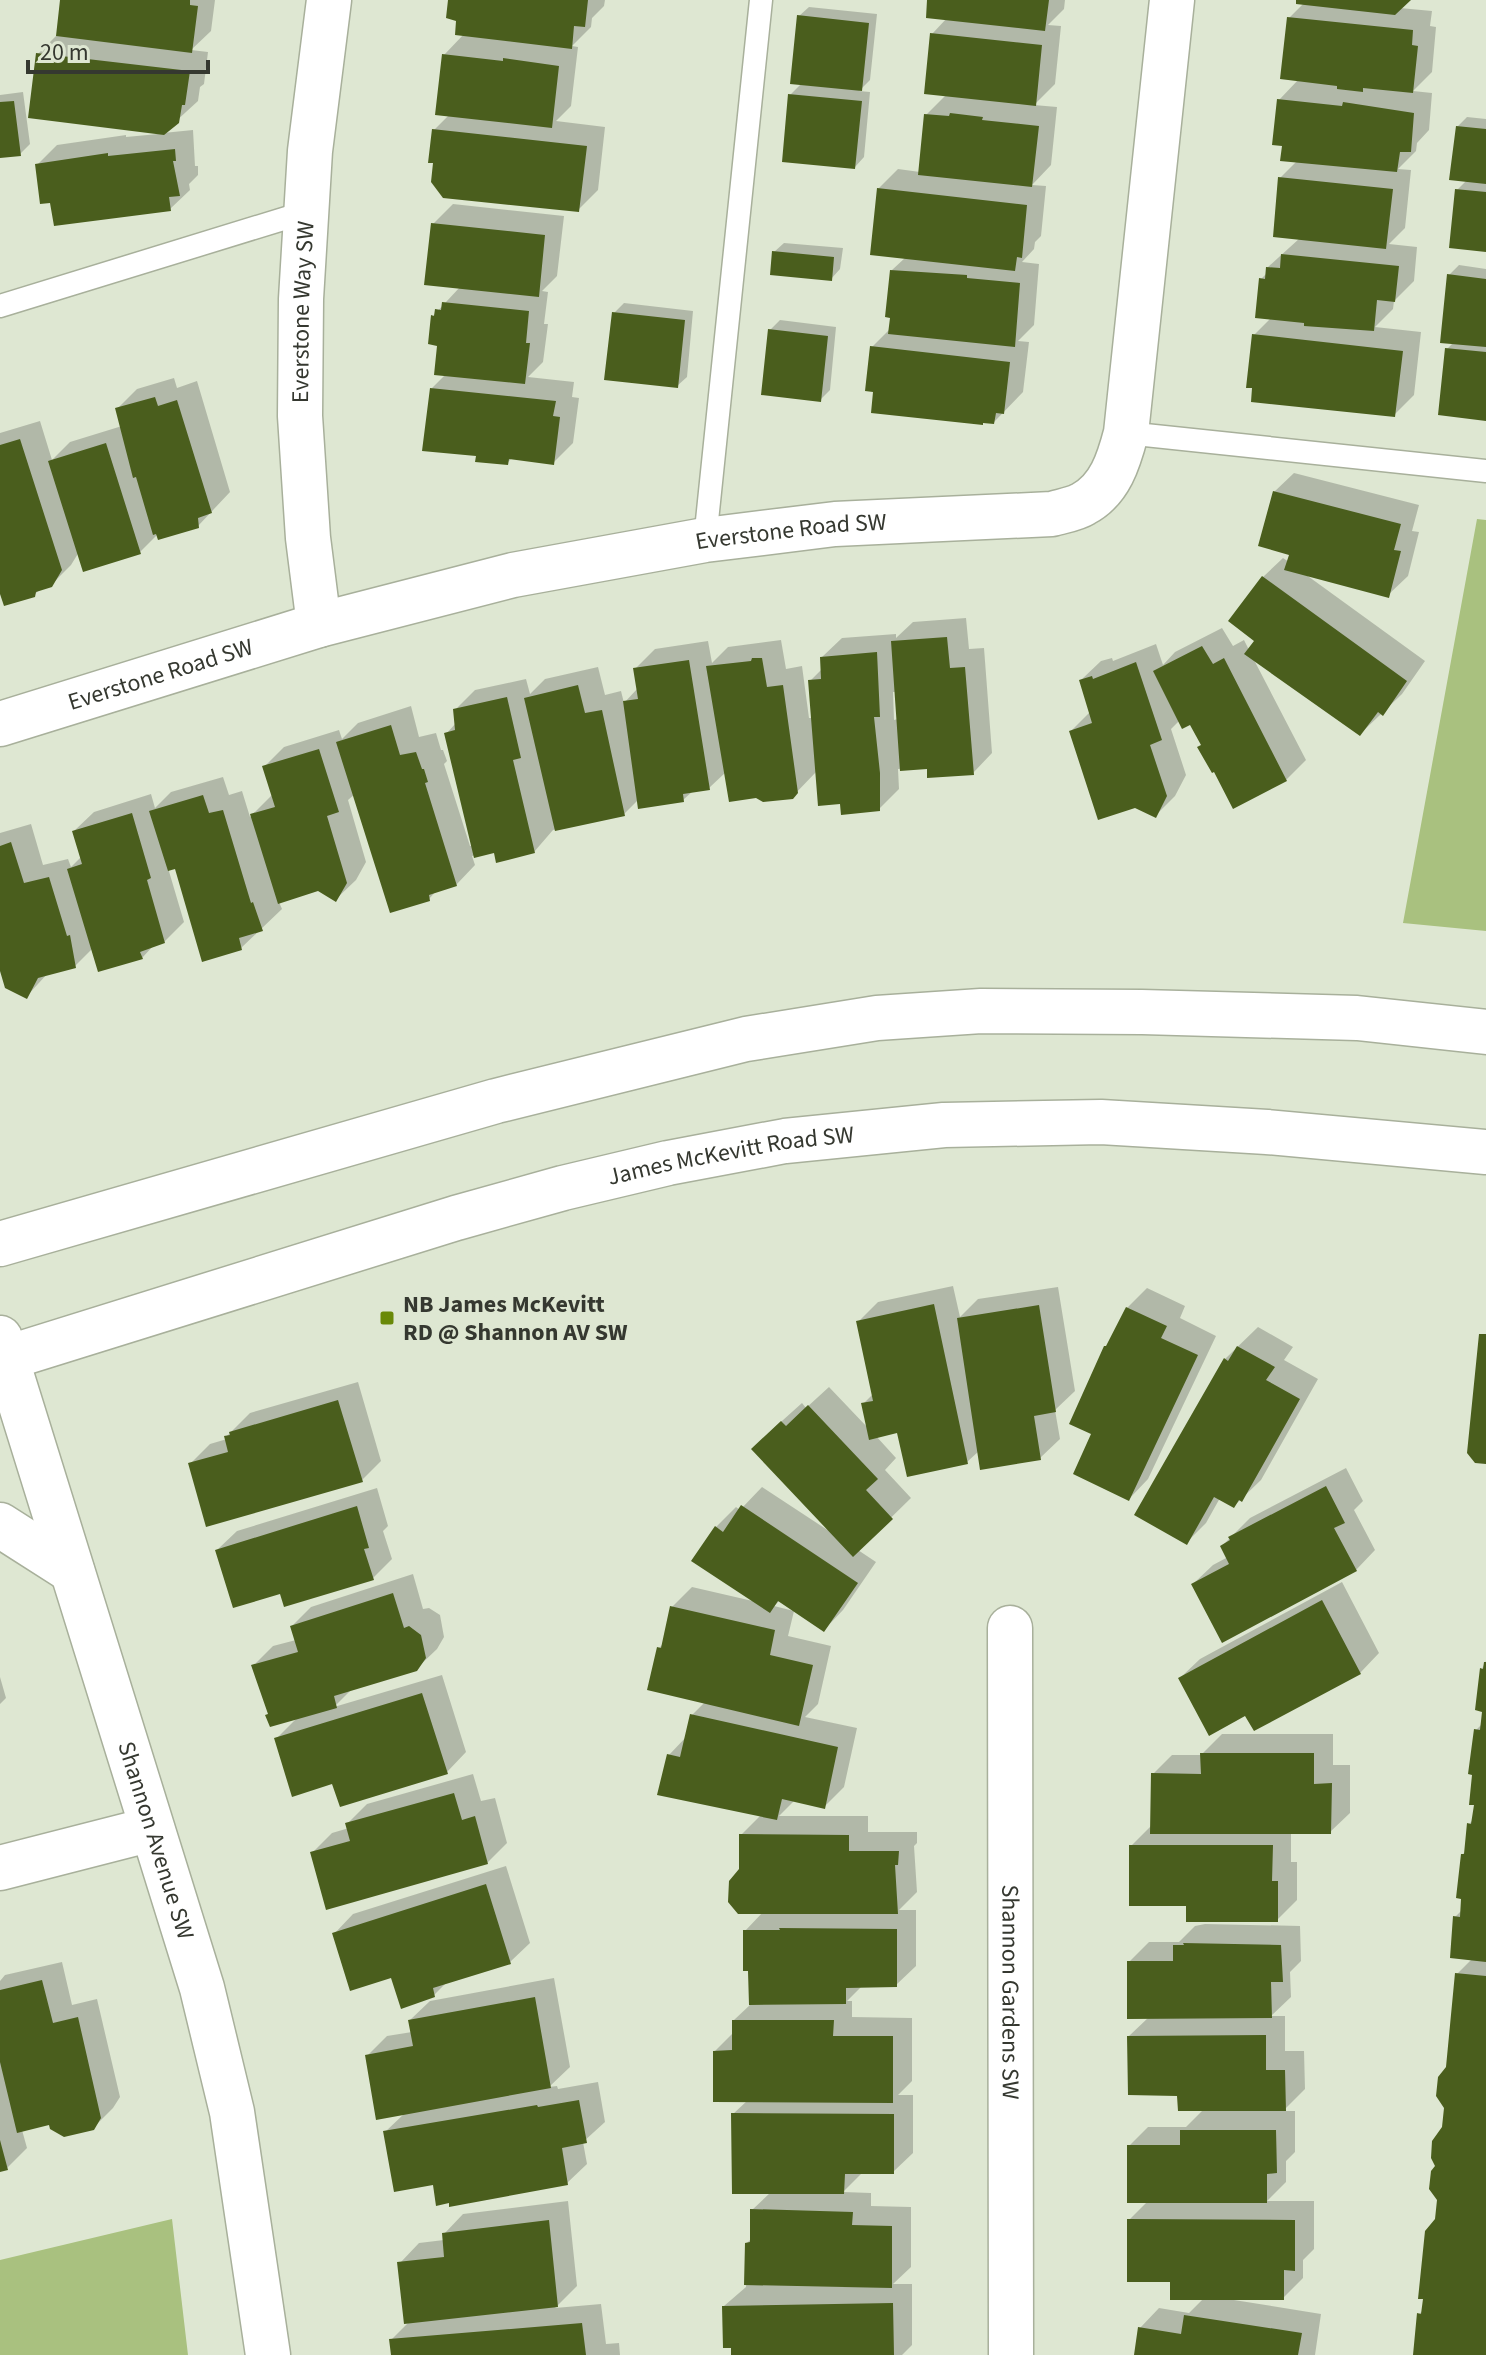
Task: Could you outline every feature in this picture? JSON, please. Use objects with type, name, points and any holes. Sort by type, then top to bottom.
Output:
[{"type":"street","name":"Everstone Way SW","points":[[319,625],[308,538],[300,416],[306,212],[313,121],[329,0]]},
{"type":"street","name":"Everstone Road SW","points":[[0,724],[319,625],[513,575],[705,540],[835,524],[1052,514],[1083,505],[1103,488],[1118,464],[1126,433],[1172,0]]},
{"type":"street","points":[[0,1244],[496,1101],[746,1039],[877,1018],[981,1011],[1142,1012],[1357,1018],[1486,1032]]},
{"type":"street","name":"James McKevitt Road SW","points":[[2,1352],[548,1193],[668,1163],[785,1141],[944,1125],[1101,1122],[1267,1132],[1486,1152]]},
{"type":"street","name":"Shannon Avenue SW","points":[[2,1352],[202,1988],[232,2112],[268,2355]]},
{"type":"street","points":[[0,1525],[72,1571]]},
{"type":"street","name":"Shannon Gardens SW","points":[[1010,1628],[1011,2355]]},
{"type":"street","points":[[0,1868],[152,1829]]},
{"type":"lane","points":[[705,540],[761,0]]},
{"type":"lane","points":[[0,306],[306,212]]},
{"type":"lane","points":[[1126,433],[1486,471]]},
{"type":"green space","points":[[1477,519],[1486,520],[1486,931],[1403,923]]},
{"type":"green space","points":[[172,2219],[188,2355],[0,2355],[0,2260]]},
{"type":"building","points":[[60,0],[190,0],[190,5],[198,6],[192,53],[56,36]]},
{"type":"building","points":[[448,0],[588,0],[585,27],[574,26],[572,49],[455,35],[456,21],[446,18]]},
{"type":"building","points":[[927,0],[1049,0],[1045,31],[926,18]]},
{"type":"building","points":[[1296,0],[1411,0],[1395,15],[1296,4]]},
{"type":"building","points":[[797,15],[869,23],[862,91],[790,84]]},
{"type":"building","points":[[1287,17],[1413,30],[1412,45],[1418,46],[1413,93],[1363,88],[1363,92],[1280,79]]},
{"type":"building","points":[[930,33],[1042,45],[1036,106],[924,94]]},
{"type":"building","points":[[36,53],[190,71],[179,123],[164,135],[28,118]]},
{"type":"building","points":[[442,54],[559,66],[552,128],[435,115]]},
{"type":"building","points":[[788,94],[862,101],[855,169],[782,162]]},
{"type":"building","points":[[1277,99],[1342,106],[1343,102],[1414,113],[1411,152],[1400,152],[1397,172],[1280,161],[1282,146],[1272,145]]},
{"type":"building","points":[[14,101],[21,156],[0,158],[0,102]]},
{"type":"building","points":[[950,113],[1039,126],[1032,187],[918,175],[924,114],[949,116]]},
{"type":"building","points":[[1456,126],[1486,129],[1486,184],[1449,180]]},
{"type":"building","points":[[432,129],[587,146],[579,212],[443,198],[431,182],[433,163],[428,163]]},
{"type":"building","points":[[175,149],[176,161],[173,161],[180,196],[169,197],[171,211],[54,226],[50,203],[40,204],[35,164],[108,153],[108,156]]},
{"type":"building","points":[[1278,177],[1393,189],[1386,249],[1273,237]]},
{"type":"building","points":[[877,188],[1027,205],[1022,258],[1017,257],[1015,271],[870,255]]},
{"type":"building","points":[[1455,189],[1486,192],[1486,252],[1449,248]]},
{"type":"building","points":[[431,223],[545,235],[539,297],[424,285]]},
{"type":"building","points":[[772,251],[834,257],[832,281],[770,275]]},
{"type":"building","points":[[1281,254],[1399,266],[1395,302],[1377,300],[1374,331],[1304,326],[1304,323],[1255,318],[1259,278],[1265,279],[1266,267],[1280,268]]},
{"type":"building","points":[[890,270],[967,275],[967,278],[1020,283],[1015,347],[888,334],[890,318],[885,317]]},
{"type":"building","points":[[1447,274],[1486,279],[1486,347],[1440,343]]},
{"type":"building","points":[[442,302],[529,311],[526,343],[530,343],[525,384],[434,375],[437,346],[428,344],[431,315],[434,316],[435,309],[441,310]]},
{"type":"building","points":[[612,312],[685,320],[678,388],[604,380]]},
{"type":"building","points":[[768,329],[828,336],[821,402],[761,395]]},
{"type":"building","points":[[1252,334],[1403,351],[1395,417],[1251,402],[1252,388],[1246,388]]},
{"type":"building","points":[[870,346],[1010,362],[1004,414],[996,413],[994,424],[983,425],[871,413],[873,392],[865,391]]},
{"type":"building","points":[[1445,348],[1486,352],[1486,421],[1438,415]]},
{"type":"building","points":[[430,388],[556,401],[553,416],[560,417],[554,465],[509,459],[508,465],[475,462],[476,456],[422,451]]},
{"type":"building","points":[[155,397],[158,406],[177,400],[212,513],[198,518],[199,528],[158,540],[156,534],[153,535],[136,477],[133,478],[115,408]]},
{"type":"building","points":[[20,439],[62,570],[52,587],[36,592],[35,597],[4,606],[0,594],[0,445]]},
{"type":"building","points":[[106,443],[141,554],[83,572],[48,461]]},
{"type":"building","points":[[1273,491],[1401,524],[1394,550],[1401,551],[1389,598],[1284,570],[1289,555],[1258,546]]},
{"type":"building","points":[[1262,576],[1407,681],[1383,716],[1378,712],[1360,736],[1244,654],[1254,641],[1228,621]]},
{"type":"building","points":[[947,637],[950,668],[965,667],[974,775],[927,778],[927,769],[900,771],[891,641]]},
{"type":"building","points":[[1202,646],[1213,664],[1224,658],[1287,781],[1233,809],[1197,747],[1201,745],[1190,725],[1182,729],[1153,671]]},
{"type":"building","points":[[877,652],[880,717],[874,717],[880,773],[880,811],[841,815],[840,804],[818,806],[808,680],[821,679],[820,657]]},
{"type":"building","points":[[752,658],[762,658],[767,687],[783,685],[798,793],[793,799],[763,802],[756,798],[729,802],[706,666],[751,661]]},
{"type":"building","points":[[689,660],[710,790],[683,794],[684,802],[638,809],[623,701],[638,699],[633,668]]},
{"type":"building","points":[[1136,662],[1162,740],[1150,745],[1167,796],[1156,818],[1135,808],[1098,820],[1069,731],[1092,723],[1079,680],[1092,676],[1093,679]]},
{"type":"building","points":[[578,685],[585,713],[602,710],[625,816],[555,831],[524,698]]},
{"type":"building","points":[[507,697],[521,758],[513,760],[535,853],[496,863],[494,853],[474,858],[444,733],[455,730],[453,709]]},
{"type":"building","points":[[391,725],[400,755],[416,752],[424,769],[428,782],[425,783],[457,886],[429,895],[430,901],[390,913],[336,742]]},
{"type":"building","points":[[319,749],[339,812],[327,816],[347,883],[336,902],[318,891],[278,904],[250,814],[275,807],[262,766]]},
{"type":"building","points":[[203,795],[209,813],[223,810],[251,903],[263,931],[239,938],[242,950],[202,962],[175,869],[168,871],[149,811]]},
{"type":"building","points":[[132,813],[151,878],[147,880],[165,943],[140,952],[143,959],[98,972],[67,869],[82,864],[72,831]]},
{"type":"building","points":[[11,842],[24,883],[49,877],[67,936],[70,935],[76,968],[38,978],[27,999],[5,988],[0,971],[0,846]]},
{"type":"building","points":[[934,1304],[968,1464],[907,1477],[897,1433],[869,1440],[861,1403],[873,1401],[856,1321]]},
{"type":"building","points":[[1039,1305],[1056,1412],[1034,1416],[1041,1460],[980,1470],[957,1318]]},
{"type":"building","points":[[1126,1307],[1167,1326],[1161,1338],[1198,1355],[1129,1501],[1073,1474],[1091,1434],[1069,1424],[1104,1346]]},
{"type":"building","points":[[1479,1334],[1486,1334],[1486,1464],[1475,1463],[1467,1453]]},
{"type":"building","points":[[1237,1346],[1275,1367],[1266,1380],[1300,1399],[1242,1502],[1239,1500],[1234,1508],[1214,1497],[1187,1545],[1134,1515],[1224,1358],[1228,1361]]},
{"type":"building","points":[[338,1400],[363,1482],[206,1527],[188,1463],[228,1452],[224,1436],[230,1435],[229,1432]]},
{"type":"building","points":[[808,1405],[878,1479],[866,1490],[893,1519],[853,1557],[751,1449],[781,1421],[786,1426]]},
{"type":"building","points":[[1326,1486],[1345,1523],[1334,1528],[1357,1571],[1222,1643],[1191,1584],[1229,1564],[1220,1546],[1230,1540],[1228,1537]]},
{"type":"building","points":[[741,1505],[858,1583],[824,1632],[778,1601],[770,1613],[691,1561],[715,1526],[723,1532]]},
{"type":"building","points":[[357,1506],[369,1548],[364,1549],[374,1580],[284,1607],[280,1594],[233,1608],[215,1550]]},
{"type":"building","points":[[393,1593],[404,1628],[409,1626],[421,1635],[426,1658],[417,1671],[334,1696],[337,1708],[270,1727],[251,1665],[298,1652],[290,1626]]},
{"type":"building","points":[[1322,1600],[1361,1674],[1254,1731],[1245,1716],[1209,1736],[1178,1678]]},
{"type":"building","points":[[670,1606],[775,1630],[770,1655],[813,1665],[799,1726],[647,1690],[657,1647],[661,1648]]},
{"type":"building","points":[[1484,1662],[1486,1962],[1450,1958],[1453,1916],[1460,1917],[1461,1899],[1456,1898],[1461,1854],[1464,1854],[1467,1823],[1471,1824],[1474,1805],[1469,1805],[1472,1775],[1468,1774],[1474,1729],[1480,1730],[1482,1712],[1475,1710],[1480,1668],[1483,1669]]},
{"type":"building","points":[[422,1693],[448,1774],[340,1807],[332,1784],[292,1797],[274,1738]]},
{"type":"building","points":[[690,1714],[838,1747],[825,1809],[782,1799],[777,1820],[657,1795],[667,1754],[680,1757]]},
{"type":"building","points":[[1200,1753],[1314,1753],[1314,1784],[1332,1783],[1331,1834],[1150,1834],[1151,1773],[1201,1774]]},
{"type":"building","points":[[454,1793],[462,1820],[475,1816],[488,1864],[326,1910],[310,1852],[350,1841],[345,1823]]},
{"type":"building","points":[[739,1834],[849,1835],[849,1851],[899,1851],[898,1865],[895,1865],[898,1914],[738,1914],[728,1902],[729,1881],[739,1869]]},
{"type":"building","points":[[1129,1845],[1273,1845],[1272,1881],[1278,1881],[1278,1922],[1186,1922],[1186,1906],[1129,1906]]},
{"type":"building","points":[[486,1884],[511,1964],[433,1988],[435,1997],[401,2009],[391,1978],[350,1991],[332,1933]]},
{"type":"building","points":[[897,1929],[897,1987],[846,1988],[846,2004],[749,2005],[748,1971],[743,1971],[743,1930]]},
{"type":"building","points":[[1173,1945],[1281,1945],[1283,1982],[1271,1982],[1272,2018],[1127,2019],[1127,1961],[1173,1961]]},
{"type":"building","points":[[1455,1973],[1486,1976],[1486,2355],[1413,2355],[1417,2313],[1421,2314],[1423,2299],[1418,2299],[1425,2231],[1435,2219],[1437,2200],[1429,2189],[1431,2171],[1435,2166],[1431,2158],[1432,2141],[1442,2127],[1444,2108],[1436,2096],[1438,2077],[1446,2067]]},
{"type":"building","points":[[42,1980],[53,2023],[78,2017],[101,2118],[94,2130],[64,2137],[50,2129],[49,2125],[17,2133],[0,2062],[0,1990]]},
{"type":"building","points":[[535,1997],[551,2088],[376,2120],[365,2055],[413,2046],[408,2020]]},
{"type":"building","points":[[732,2020],[834,2020],[833,2036],[893,2036],[893,2103],[713,2102],[713,2051],[732,2050]]},
{"type":"building","points":[[1266,2035],[1266,2070],[1285,2070],[1286,2111],[1178,2111],[1177,2096],[1128,2095],[1127,2036]]},
{"type":"building","points":[[579,2100],[587,2143],[562,2148],[568,2185],[449,2207],[449,2203],[436,2206],[433,2185],[394,2192],[383,2131]]},
{"type":"building","points":[[731,2113],[894,2114],[894,2174],[845,2174],[844,2194],[732,2194]]},
{"type":"building","points":[[1180,2130],[1276,2130],[1277,2173],[1267,2174],[1267,2203],[1127,2203],[1127,2145],[1180,2145]]},
{"type":"building","points":[[0,2140],[8,2170],[0,2172]]},
{"type":"building","points":[[750,2209],[853,2212],[852,2225],[892,2226],[892,2288],[744,2285],[745,2243],[750,2242]]},
{"type":"building","points":[[1127,2219],[1295,2220],[1295,2271],[1284,2270],[1284,2300],[1170,2300],[1170,2282],[1127,2282]]},
{"type":"building","points":[[549,2220],[558,2307],[404,2324],[397,2262],[444,2257],[442,2233]]},
{"type":"building","points":[[893,2303],[894,2355],[731,2355],[731,2348],[723,2348],[722,2306]]},
{"type":"building","points":[[1184,2315],[1302,2333],[1298,2355],[1134,2355],[1138,2327],[1181,2334]]},
{"type":"building","points":[[582,2323],[586,2355],[391,2355],[389,2339]]},
{"type":"place","name":"NB James McKevitt RD @ Shannon AV SW","points":[[387,1318]]}]
